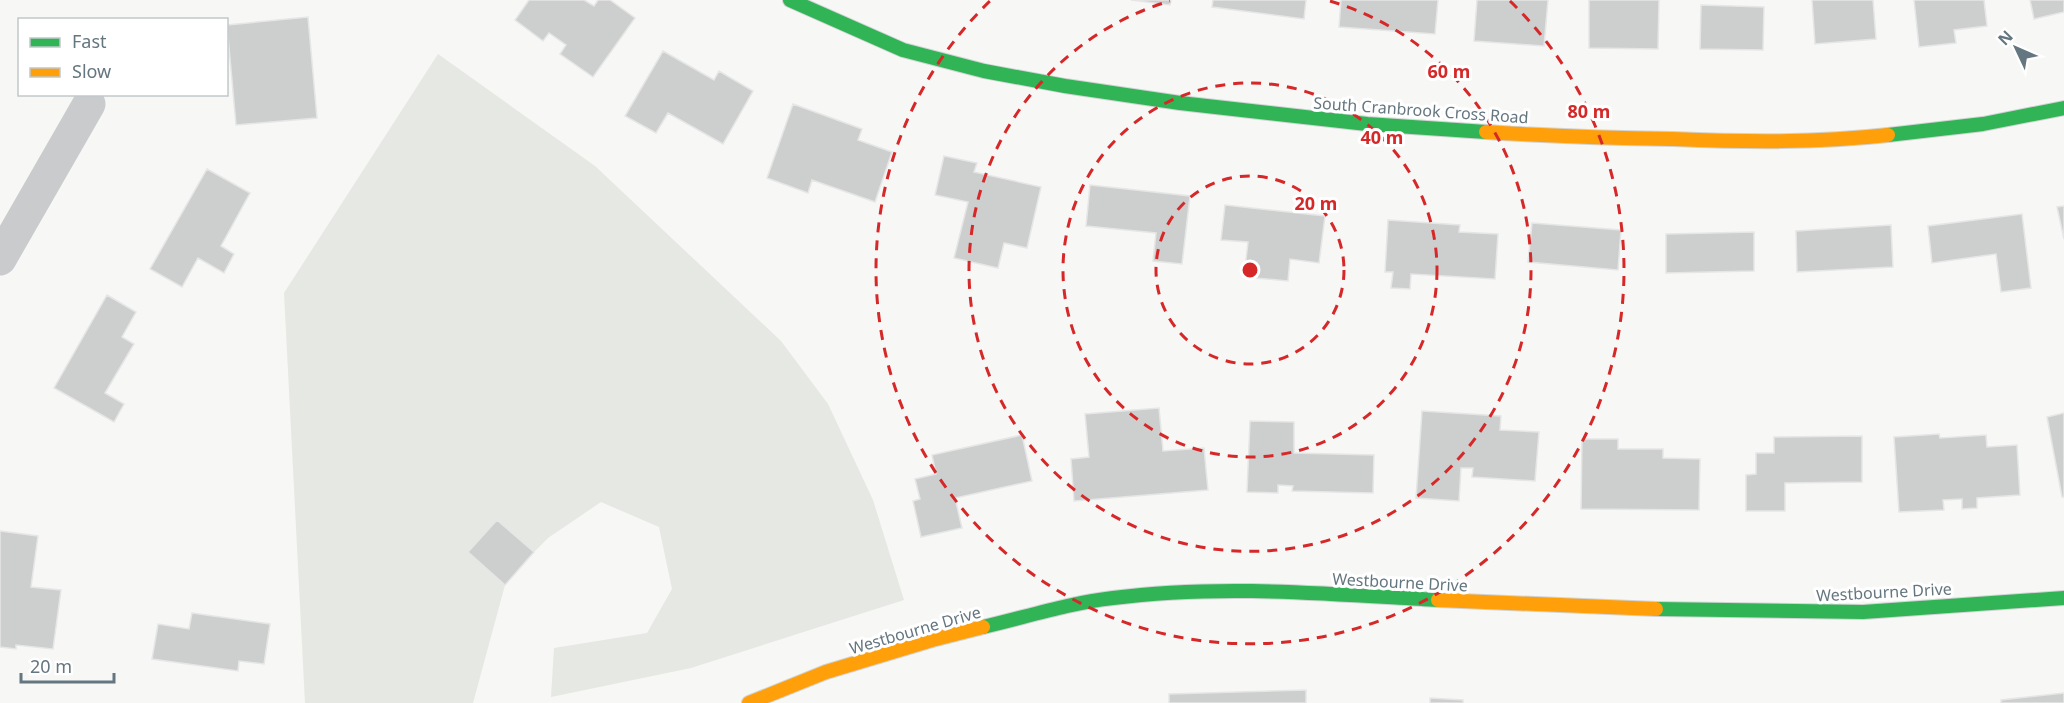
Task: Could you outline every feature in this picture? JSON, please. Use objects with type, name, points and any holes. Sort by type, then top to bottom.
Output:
[{"type":"street","name":"South Cranbrook Cross Road","points":[[790,0],[826,8],[903,50],[984,71],[1180,103],[1367,124],[1566,136],[1724,141],[1836,141],[1983,124],[2064,108]]},
{"type":"street","points":[[0,259],[89,104]]},
{"type":"street","name":"Westbourne Drive","points":[[749,703],[826,672],[932,640],[1052,610],[1112,598],[1204,591],[1285,592],[1587,608],[1773,612],[1863,612],[2064,598]]},
{"type":"shaded area","points":[[438,54],[595,166],[781,341],[828,404],[873,500],[904,600],[691,668],[551,697],[554,648],[647,633],[672,589],[659,527],[601,502],[548,538],[534,552],[497,520],[469,552],[505,585],[473,703],[305,703],[284,293]]},
{"type":"building","points":[[529,0],[584,0],[594,6],[598,0],[610,0],[635,18],[593,77],[560,54],[566,45],[549,33],[543,41],[515,20]]},
{"type":"building","points":[[1131,0],[1171,0],[1170,5]]},
{"type":"building","points":[[1213,0],[1306,0],[1304,19],[1212,7]]},
{"type":"building","points":[[1341,0],[1438,0],[1435,34],[1339,27]]},
{"type":"building","points":[[1477,0],[1548,0],[1544,46],[1474,41]]},
{"type":"building","points":[[1589,0],[1659,0],[1658,49],[1589,48]]},
{"type":"building","points":[[1812,0],[1873,0],[1876,39],[1815,44]]},
{"type":"building","points":[[1914,0],[1984,0],[1987,26],[1954,30],[1956,43],[1919,47]]},
{"type":"building","points":[[2030,0],[2064,0],[2064,12],[2034,19]]},
{"type":"building","points":[[1701,5],[1764,7],[1763,50],[1700,49]]},
{"type":"building","points":[[308,17],[317,118],[236,125],[228,25]]},
{"type":"building","points":[[663,51],[714,80],[719,71],[753,91],[723,144],[668,113],[656,133],[625,116]]},
{"type":"building","points":[[793,104],[862,129],[858,140],[892,152],[875,202],[812,180],[808,193],[767,178]]},
{"type":"building","points":[[944,156],[977,163],[974,172],[1041,187],[1027,248],[1004,243],[998,268],[954,258],[968,202],[935,195]]},
{"type":"building","points":[[207,169],[250,193],[221,246],[234,254],[224,273],[198,258],[182,287],[150,269]]},
{"type":"building","points":[[1090,185],[1190,196],[1182,264],[1153,261],[1156,233],[1086,226]]},
{"type":"building","points":[[1225,205],[1325,216],[1319,263],[1290,259],[1288,281],[1244,277],[1248,242],[1221,240]]},
{"type":"building","points":[[2064,206],[2064,239],[2057,207]]},
{"type":"building","points":[[2022,214],[2031,288],[2001,292],[1996,254],[1932,263],[1928,226]]},
{"type":"building","points":[[1388,220],[1460,225],[1459,232],[1498,234],[1495,279],[1411,274],[1410,289],[1391,288],[1393,272],[1385,272]]},
{"type":"building","points":[[1532,223],[1621,230],[1618,270],[1528,262]]},
{"type":"building","points":[[1891,225],[1893,267],[1797,272],[1796,231]]},
{"type":"building","points":[[1754,232],[1754,271],[1666,273],[1666,234]]},
{"type":"building","points":[[107,295],[136,312],[122,337],[134,344],[105,393],[124,404],[114,422],[54,388]]},
{"type":"building","points":[[1159,408],[1163,451],[1204,448],[1208,490],[1074,501],[1071,459],[1089,457],[1085,414]]},
{"type":"building","points":[[1422,411],[1501,416],[1500,430],[1539,432],[1535,481],[1472,477],[1473,468],[1461,468],[1459,501],[1416,498]]},
{"type":"building","points":[[2064,413],[2064,497],[2062,497],[2047,417]]},
{"type":"building","points":[[1250,421],[1294,422],[1294,453],[1374,455],[1373,493],[1292,491],[1293,486],[1278,485],[1278,493],[1247,492]]},
{"type":"building","points":[[1939,434],[1940,438],[1986,435],[1987,447],[2017,445],[2020,495],[1977,498],[1977,508],[1962,509],[1962,499],[1943,500],[1944,510],[1899,512],[1894,437]]},
{"type":"building","points":[[1022,435],[1032,481],[955,498],[962,528],[921,537],[913,501],[920,499],[915,479],[936,474],[932,455]]},
{"type":"building","points":[[1862,436],[1862,482],[1785,483],[1785,511],[1746,511],[1746,475],[1756,474],[1756,453],[1774,453],[1774,437]]},
{"type":"building","points":[[1582,439],[1618,439],[1618,449],[1663,449],[1663,458],[1700,459],[1699,510],[1581,509]]},
{"type":"building","points":[[497,520],[534,552],[505,585],[468,552]]},
{"type":"building","points":[[0,531],[38,536],[31,587],[61,590],[53,649],[16,645],[16,649],[0,647]]},
{"type":"building","points":[[192,613],[270,624],[264,664],[239,661],[238,671],[152,659],[158,624],[189,629]]},
{"type":"building","points":[[1306,690],[1306,703],[1169,703],[1169,694]]},
{"type":"building","points":[[2064,693],[2064,703],[2001,703],[2001,700]]},
{"type":"building","points":[[1430,698],[1463,700],[1463,703],[1430,703]]},
{"type":"traffic: fast","points":[[790,0],[903,50],[984,71],[1180,103],[1367,124],[1486,132]]},
{"type":"traffic: fast","points":[[1888,135],[1983,124],[2064,108]]},
{"type":"traffic: fast","points":[[983,627],[1080,603],[1154,594],[1235,591],[1438,600]]},
{"type":"traffic: fast","points":[[1656,609],[1863,612],[2064,598]]},
{"type":"traffic: slow","points":[[1486,132],[1580,137],[1754,141],[1807,141],[1888,135]]},
{"type":"traffic: slow","points":[[1438,600],[1656,609]]},
{"type":"traffic: slow","points":[[749,703],[826,672],[983,627]]}]
